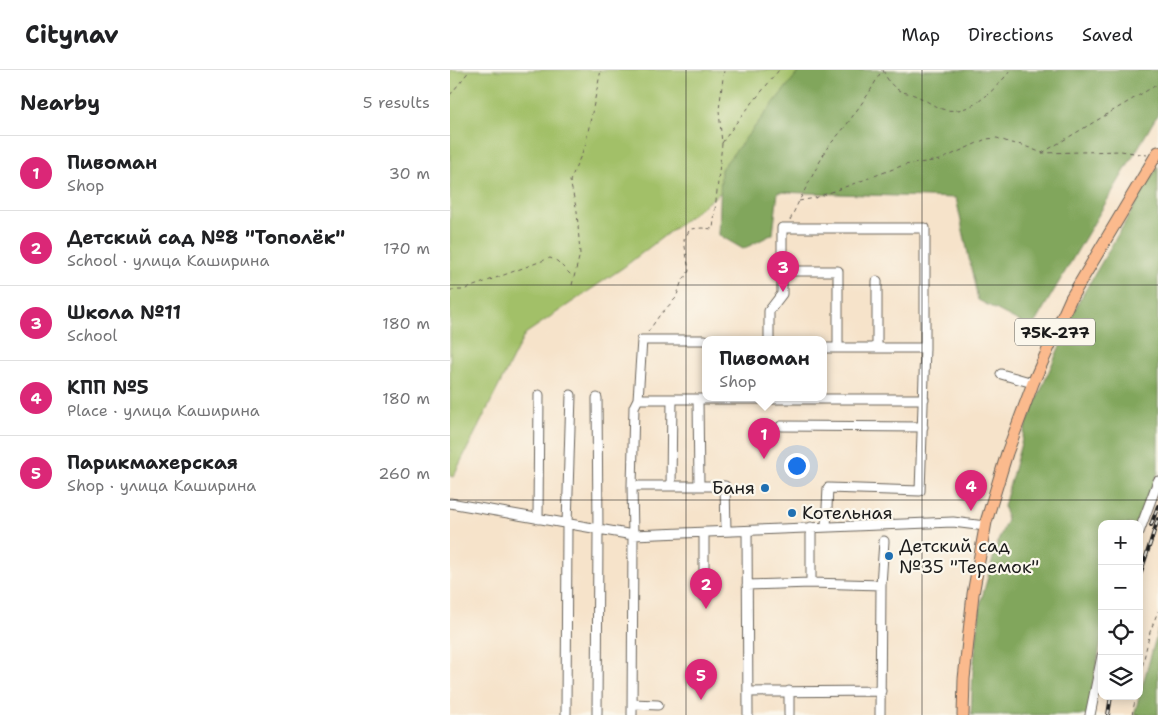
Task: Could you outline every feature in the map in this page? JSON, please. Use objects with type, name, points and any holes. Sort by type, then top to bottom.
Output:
[{"type":"main road","name":"75К-277","points":[[963,715],[964,679],[973,594],[985,526],[1006,453],[1033,383],[1071,298],[1157,154]]},
{"type":"street","points":[[769,336],[769,311],[782,294],[782,228],[925,228],[925,348],[920,491],[828,488],[826,527]]},
{"type":"street","points":[[782,271],[838,271],[838,348]]},
{"type":"street","points":[[877,281],[878,348]]},
{"type":"street","points":[[632,715],[634,408],[638,399],[642,340],[702,340]]},
{"type":"street","points":[[827,348],[925,348]]},
{"type":"street","points":[[1001,374],[1033,383]]},
{"type":"street","points":[[538,519],[539,395]]},
{"type":"street","points":[[566,715],[567,524],[571,395]]},
{"type":"street","points":[[597,398],[597,715]]},
{"type":"street","points":[[638,399],[702,399]]},
{"type":"street","points":[[671,486],[672,399]]},
{"type":"street","points":[[698,399],[699,486]]},
{"type":"street","points":[[827,399],[924,399]]},
{"type":"street","points":[[781,426],[923,427]]},
{"type":"street","points":[[1143,521],[1158,480]]},
{"type":"street","points":[[632,486],[726,486],[726,531]]},
{"type":"street","points":[[450,503],[633,535],[953,522],[985,526]]},
{"type":"street","points":[[811,527],[811,583]]},
{"type":"street","points":[[747,530],[748,715]]},
{"type":"street","points":[[704,532],[704,596]]},
{"type":"street","points":[[880,715],[881,583],[884,541]]},
{"type":"street","points":[[747,585],[881,583]]},
{"type":"street","points":[[1090,715],[1098,676]]},
{"type":"street","points":[[788,691],[789,715]]},
{"type":"street","points":[[748,692],[881,691]]},
{"type":"street","points":[[632,704],[658,705]]},
{"type":"path","points":[[450,95],[470,70]]},
{"type":"path","points":[[572,285],[580,254],[577,211],[570,181],[585,146],[601,70]]},
{"type":"path","points":[[642,340],[659,316],[676,298],[681,283],[689,271],[684,240],[690,229],[714,230],[722,144],[719,110],[724,70]]},
{"type":"path","points":[[722,144],[736,123],[779,70]]},
{"type":"path","points":[[787,228],[799,200],[827,148],[845,127],[869,93],[882,70],[893,86],[900,92],[914,94],[941,108],[956,111],[967,109],[998,85],[1011,70]]},
{"type":"path","points":[[1042,153],[1158,84]]},
{"type":"path","points":[[799,200],[815,198],[904,166],[940,160],[986,139],[997,138],[1042,153],[1121,151],[1157,154]]},
{"type":"path","points":[[450,290],[463,290],[550,258],[557,261],[574,278]]},
{"type":"path","points":[[1143,664],[1150,632],[1158,611]]},
{"type":"path","points":[[1135,700],[1133,715],[1141,715]]},
{"type":"green space","points":[[450,70],[843,70],[817,118],[624,267],[525,334],[453,477],[450,476]]},
{"type":"green space","points":[[800,70],[1158,70],[1158,114],[1032,328],[978,300],[956,198],[778,192],[773,234],[743,249],[719,235],[721,169]]},
{"type":"green space","points":[[1158,166],[1158,472],[1140,520],[1098,520],[1098,658],[1087,715],[971,715],[973,670],[981,601],[998,541],[1007,520],[1004,506],[1026,425],[1079,301]]},
{"type":"green space","points":[[1158,630],[1158,715],[1134,715],[1138,700],[1143,700],[1143,683]]},
{"type":"railway","points":[[1151,525],[1158,506]]},
{"type":"railway","points":[[1143,566],[1158,519]]},
{"type":"railway","points":[[1108,715],[1110,700]]},
{"type":"place","name":"Школа №11","points":[[783,292]]},
{"type":"place","name":"Пивоман","points":[[764,459]]},
{"type":"place","name":"Баня","points":[[765,488]]},
{"type":"place","name":"КПП №5","points":[[971,511]]},
{"type":"place","name":"Котельная","points":[[792,513]]},
{"type":"place","name":"Детский сад №35 \"Теремок\"","points":[[889,556]]},
{"type":"place","name":"Детский сад №8 \"Тополёк\"","points":[[706,609]]},
{"type":"place","name":"Парикмахерская","points":[[701,700]]}]
